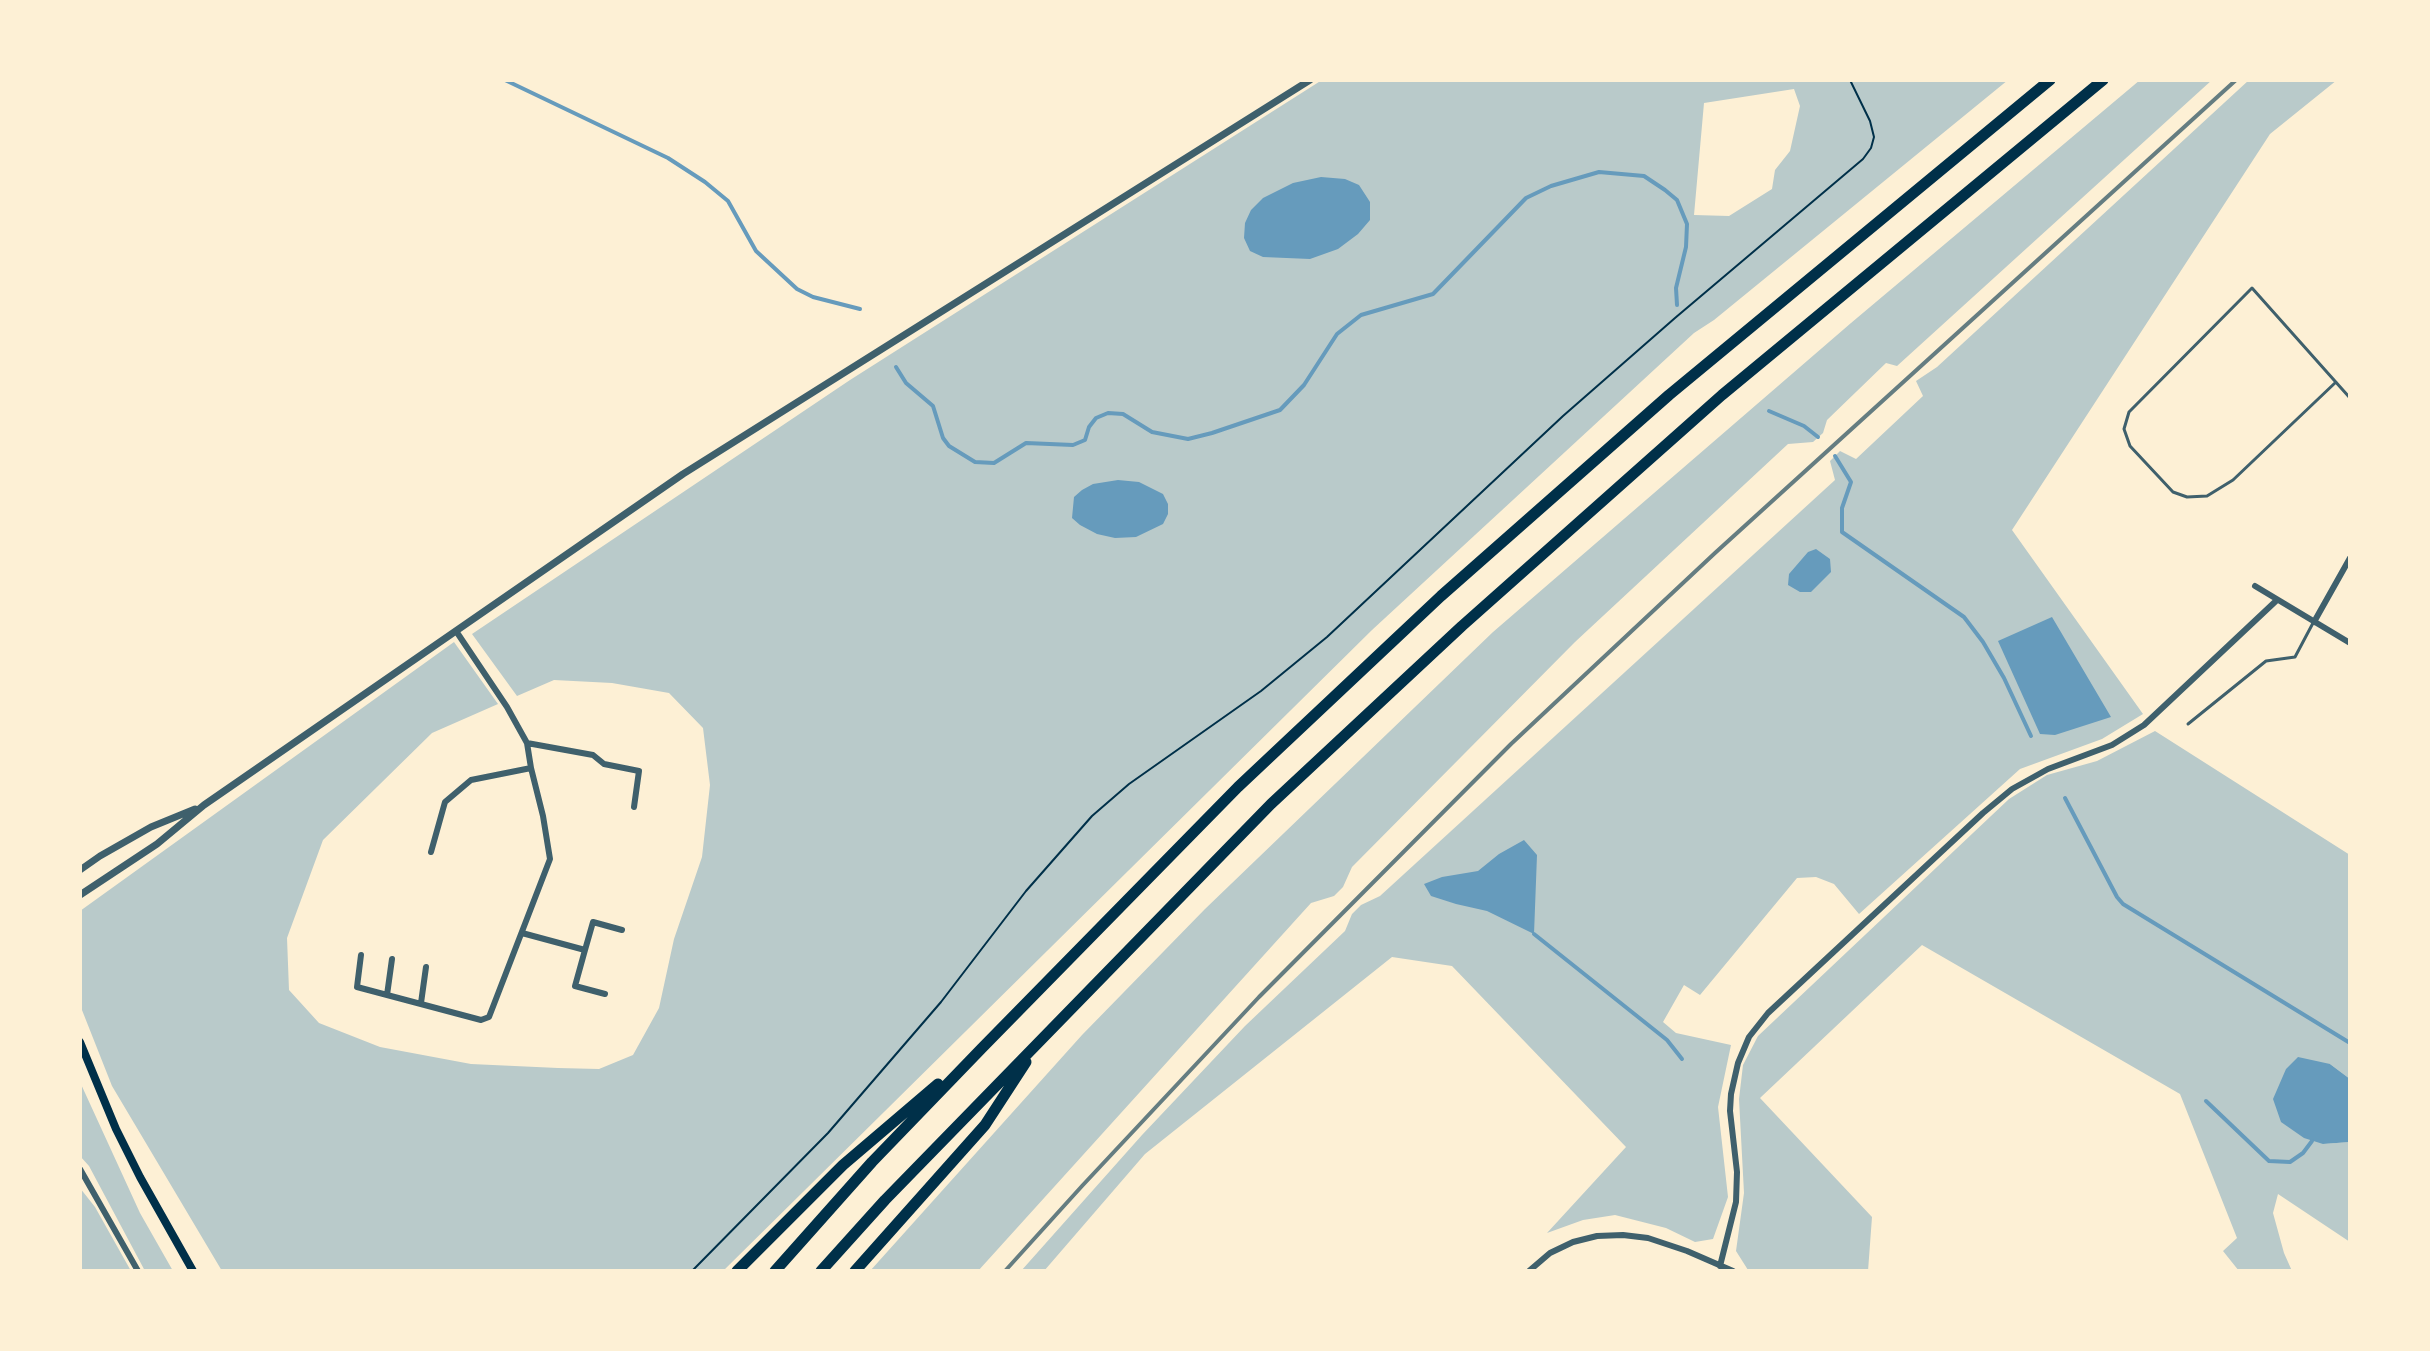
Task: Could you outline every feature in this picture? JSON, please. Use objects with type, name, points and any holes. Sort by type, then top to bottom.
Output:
[{"type":"highway","points":[[775,1271],[872,1162],[1238,787],[1441,596],[1669,395],[2050,80]]},
{"type":"highway","points":[[821,1271],[885,1200],[1271,804],[1462,626],[1722,395],[2103,80]]},
{"type":"highway","points":[[855,1271],[985,1125],[1038,1042]]},
{"type":"highway","points":[[737,1271],[843,1165],[982,1048]]},
{"type":"main road","points":[[80,1042],[116,1129],[193,1271]]},
{"type":"street","points":[[80,895],[157,844],[204,805],[683,474],[1310,80]]},
{"type":"street","points":[[2314,622],[2350,558]]},
{"type":"street","points":[[2255,586],[2350,643]]},
{"type":"street","points":[[1720,1266],[1736,1202],[1731,1094],[1738,1063],[1749,1037],[1768,1013],[2012,789],[2048,769],[2112,745],[2144,725],[2277,600]]},
{"type":"street","points":[[361,955],[357,987],[481,1020],[489,1017],[550,859],[527,743],[456,631]]},
{"type":"street","points":[[527,743],[593,755],[604,764],[639,771],[634,807]]},
{"type":"street","points":[[431,852],[445,802],[471,780],[531,768]]},
{"type":"street","points":[[80,870],[151,827],[204,805]]},
{"type":"street","points":[[605,994],[575,986],[593,922],[622,930]]},
{"type":"street","points":[[522,933],[585,950]]},
{"type":"street","points":[[387,995],[392,959]]},
{"type":"street","points":[[421,1003],[426,967]]},
{"type":"street","points":[[80,1169],[138,1271]]},
{"type":"street","points":[[1529,1271],[1550,1253],[1573,1242],[1597,1236],[1623,1235],[1648,1238],[1733,1271]]},
{"type":"lane","points":[[2336,382],[2233,480],[2207,496],[2187,497],[2173,492],[2130,446],[2124,429],[2129,412],[2252,288],[2336,382],[2350,398]]},
{"type":"lane","points":[[2188,724],[2266,661],[2295,657],[2314,622]]},
{"type":"path","points":[[692,1271],[828,1133],[941,1002],[1026,891],[1092,816],[1129,784],[1261,691],[1327,637],[1563,416],[1863,159],[1874,137],[1870,121],[1850,80]]},
{"type":"shaded area","points":[[1322,80],[2008,80],[1714,320],[1694,333],[1372,630],[723,1271],[222,1271],[112,1086],[80,1005],[80,911],[454,642],[498,704],[432,733],[323,840],[287,938],[289,990],[319,1023],[380,1047],[471,1064],[558,1068],[599,1069],[633,1055],[659,1008],[674,939],[702,857],[710,785],[703,728],[669,693],[612,683],[554,680],[517,696],[472,634],[850,380]],"holes":[[[1794,89],[1800,106],[1790,151],[1775,170],[1772,189],[1729,216],[1694,215],[1704,103]]]},
{"type":"shaded area","points":[[2140,80],[2212,80],[1897,366],[1886,363],[1827,420],[1823,433],[1813,442],[1788,444],[1575,642],[1352,867],[1343,887],[1334,896],[1311,903],[978,1271],[870,1271],[1082,1035],[1205,909],[1493,632],[1851,323]]},
{"type":"shaded area","points":[[2249,80],[2337,80],[2270,134],[2012,530],[2143,714],[2102,739],[2020,769],[1859,914],[1834,884],[1816,877],[1797,878],[1700,995],[1684,985],[1663,1022],[1676,1033],[1731,1045],[1718,1107],[1728,1197],[1713,1239],[1695,1242],[1666,1228],[1615,1215],[1583,1220],[1547,1233],[1626,1147],[1452,966],[1392,957],[1145,1154],[1044,1271],[1021,1271],[1142,1135],[1245,1026],[1345,931],[1352,914],[1361,905],[1380,896],[1835,480],[1830,461],[1840,451],[1856,459],[1923,396],[1916,381],[1937,367]]},
{"type":"shaded area","points":[[2155,731],[2350,855],[2350,1079],[2330,1064],[2323,1144],[2350,1142],[2350,1242],[2278,1194],[2273,1213],[2292,1271],[2239,1271],[2223,1251],[2237,1238],[2180,1094],[1922,945],[1760,1098],[1872,1217],[1868,1271],[1748,1270],[1736,1251],[1744,1193],[1739,1099],[1743,1065],[1758,1036],[2009,799],[2047,775],[2097,761]]},
{"type":"shaded area","points":[[80,1082],[140,1213],[173,1271],[145,1271],[89,1166],[80,1156]]},
{"type":"shaded area","points":[[80,1188],[95,1207],[131,1271],[80,1271]]},
{"type":"water","points":[[1321,177],[1345,179],[1359,185],[1370,202],[1370,220],[1358,234],[1338,249],[1310,259],[1263,257],[1250,251],[1244,238],[1245,223],[1251,210],[1263,198],[1293,183]]},
{"type":"water","points":[[1118,480],[1139,482],[1163,494],[1168,504],[1168,514],[1163,524],[1136,537],[1115,538],[1097,534],[1072,518],[1074,497],[1082,490],[1093,484]]},
{"type":"water","points":[[1816,549],[1830,559],[1831,572],[1811,592],[1800,592],[1788,585],[1789,574],[1808,552]]},
{"type":"water","points":[[2052,617],[2111,717],[2055,735],[2040,734],[1998,641]]},
{"type":"water","points":[[1524,840],[1537,855],[1534,934],[1487,911],[1431,896],[1424,884],[1442,877],[1478,871]]},
{"type":"water","points":[[2298,1057],[2330,1064],[2350,1079],[2350,1142],[2323,1144],[2304,1138],[2281,1122],[2273,1099],[2286,1069]]},
{"type":"waterway","points":[[505,80],[668,158],[728,201],[756,251],[797,289],[813,297],[860,309]]},
{"type":"waterway","points":[[896,367],[906,383],[933,406],[943,438],[949,446],[975,462],[994,463],[1026,443],[1073,445],[1085,440],[1096,418],[1108,413],[1123,414],[1152,432],[1188,439],[1212,433],[1280,410],[1304,385],[1337,334],[1361,315],[1433,294],[1526,198],[1551,186],[1599,172],[1644,176],[1677,200],[1687,224],[1686,247],[1676,288],[1677,305]]},
{"type":"waterway","points":[[1769,411],[1804,426],[1818,437]]},
{"type":"waterway","points":[[1835,456],[1851,482],[1842,508],[1842,532],[1964,617],[2004,678],[2031,736]]},
{"type":"waterway","points":[[2065,798],[2123,904],[2350,1043]]},
{"type":"waterway","points":[[1534,934],[1667,1040],[1682,1059]]},
{"type":"waterway","points":[[2206,1101],[2269,1161],[2290,1162],[2303,1153],[2312,1141]]},
{"type":"railway","points":[[1005,1271],[1259,997],[1511,744],[1715,553],[2236,80]]}]
